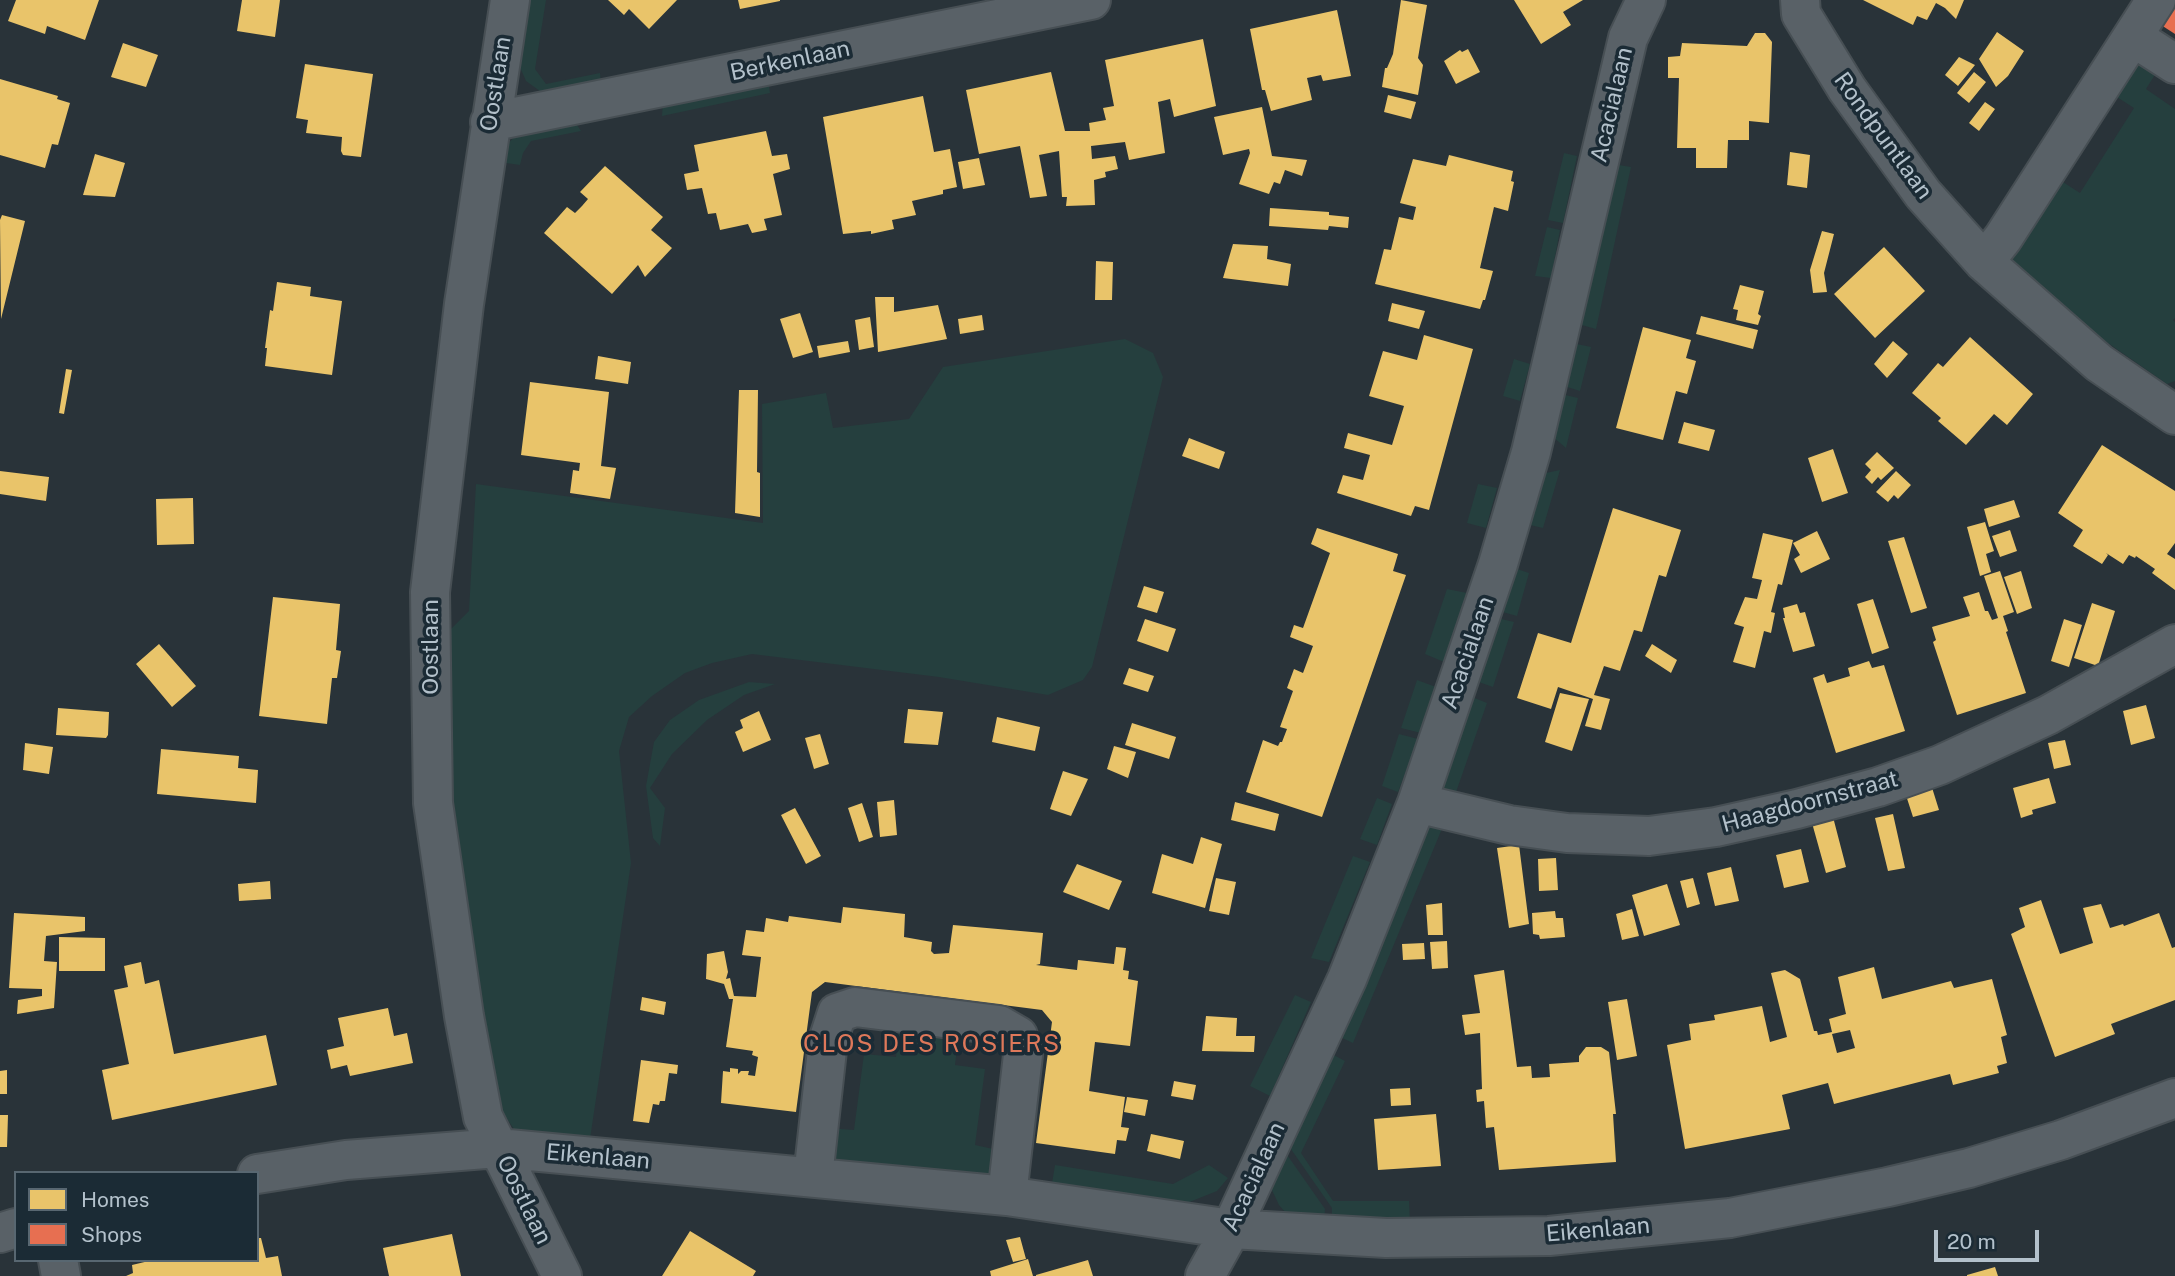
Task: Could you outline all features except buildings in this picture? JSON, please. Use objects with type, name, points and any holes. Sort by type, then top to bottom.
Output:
[{"type":"street","name":"Oostlaan","points":[[510,0],[464,304],[430,592],[433,803],[464,1016],[483,1117],[562,1276]]},
{"type":"street","name":"Berkenlaan","points":[[490,122],[1091,0]]},
{"type":"street","name":"Acacialaan","points":[[1205,1276],[1231,1229],[1347,979],[1417,803],[1498,564],[1531,452],[1628,38],[1646,0]]},
{"type":"street","points":[[1984,261],[2003,238],[2156,0]]},
{"type":"street","name":"Rondpuntlaan","points":[[1795,5],[1868,122],[1923,194],[1984,261],[2099,363],[2174,411]]},
{"type":"street","points":[[2133,37],[2175,64]]},
{"type":"street","name":"Haagdoornstraat","points":[[1417,803],[1509,825],[1567,833],[1649,836],[1716,827],[1864,791],[1940,765],[2049,715],[2175,644]]},
{"type":"street","points":[[813,1177],[828,1041],[837,1013],[855,1007],[999,1025],[1018,1036],[1023,1055],[1007,1196]]},
{"type":"street","name":"Eikenlaan","points":[[259,1174],[346,1160],[498,1148],[1007,1196],[1231,1229],[1387,1238],[1549,1236],[1730,1218],[1888,1187],[1969,1168],[2061,1140],[2175,1098]]},
{"type":"green space","points":[[526,0],[546,0],[535,69],[546,84],[600,73],[601,84],[544,94],[526,81],[519,65]]},
{"type":"green space","points":[[2142,57],[2163,62],[2146,89],[2175,109],[2175,381],[2167,384],[2092,332],[2011,263],[2012,249],[2052,175],[2080,193],[2134,108],[2106,90]]},
{"type":"green space","points":[[768,80],[770,93],[662,116],[663,102]]},
{"type":"green space","points":[[573,119],[581,131],[531,141],[523,153],[520,165],[499,162],[502,150],[517,134]]},
{"type":"green space","points":[[1564,153],[1577,156],[1563,223],[1548,220]]},
{"type":"green space","points":[[1613,164],[1631,167],[1596,329],[1578,324]]},
{"type":"green space","points":[[1547,227],[1560,230],[1551,278],[1535,276]]},
{"type":"green space","points":[[1125,339],[1153,353],[1163,377],[1092,667],[1083,680],[1048,695],[939,677],[752,654],[712,663],[685,673],[652,696],[629,717],[619,751],[631,863],[590,1139],[516,1132],[501,1110],[447,796],[442,638],[469,611],[476,484],[763,523],[762,404],[826,393],[833,428],[909,419],[943,367]]},
{"type":"green space","points":[[1572,343],[1591,347],[1580,391],[1561,385]]},
{"type":"green space","points":[[1514,359],[1530,364],[1520,401],[1503,396]]},
{"type":"green space","points":[[1561,394],[1578,398],[1566,448],[1552,436]]},
{"type":"green space","points":[[1560,470],[1543,528],[1526,524],[1541,474]]},
{"type":"green space","points":[[1478,484],[1497,488],[1486,528],[1467,523]]},
{"type":"green space","points":[[1514,568],[1529,573],[1517,616],[1499,611]]},
{"type":"green space","points":[[1447,589],[1467,593],[1444,662],[1425,654]]},
{"type":"green space","points":[[1497,618],[1514,622],[1493,687],[1476,681]]},
{"type":"green space","points":[[1417,680],[1436,687],[1421,733],[1401,728]]},
{"type":"green space","points":[[749,682],[775,684],[744,695],[707,720],[672,754],[650,788],[665,808],[660,846],[653,838],[646,786],[654,742],[670,720],[699,700]]},
{"type":"green space","points":[[1472,697],[1487,703],[1454,798],[1450,802],[1440,786]]},
{"type":"green space","points":[[1399,734],[1418,739],[1398,792],[1382,786]]},
{"type":"green space","points":[[1377,798],[1392,804],[1377,845],[1360,839]]},
{"type":"green space","points":[[1446,819],[1353,1043],[1336,1035],[1427,823]]},
{"type":"green space","points":[[1353,856],[1370,862],[1329,962],[1311,958]]},
{"type":"green space","points":[[1295,995],[1311,1002],[1270,1096],[1250,1086]]},
{"type":"green space","points":[[899,1026],[959,1032],[955,1065],[985,1069],[975,1145],[1002,1151],[998,1181],[825,1160],[828,1128],[854,1130],[864,1054],[896,1057]]},
{"type":"green space","points":[[1328,1052],[1345,1061],[1301,1153],[1333,1201],[1409,1201],[1410,1223],[1332,1222],[1332,1208],[1286,1142]]},
{"type":"green space","points":[[1283,1149],[1325,1209],[1324,1222],[1299,1220],[1279,1205],[1271,1188],[1271,1172]]},
{"type":"green space","points":[[1055,1165],[1173,1184],[1209,1165],[1228,1178],[1217,1191],[1187,1203],[1051,1189]]},
{"type":"district","name":"CLOS DES ROSIERS","points":[[932,1045]]}]
